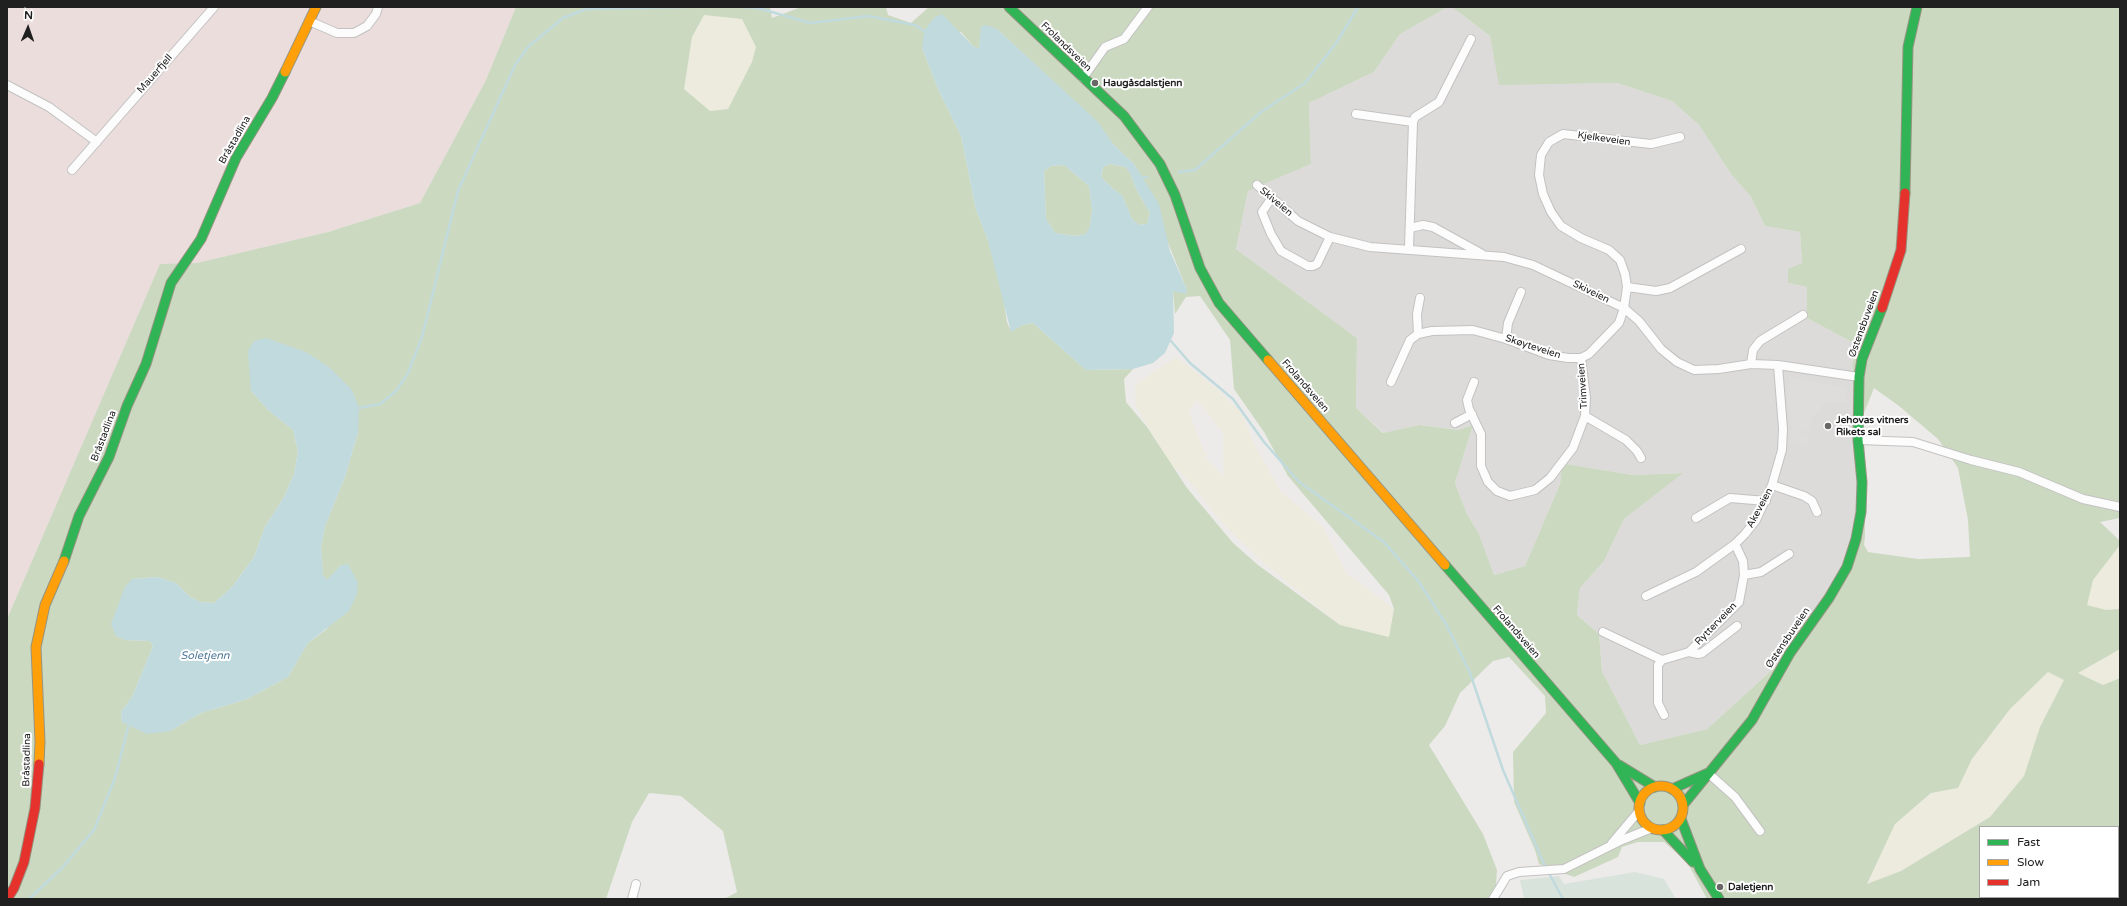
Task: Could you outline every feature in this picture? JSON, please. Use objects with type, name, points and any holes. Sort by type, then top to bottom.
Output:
[{"type":"main road","name":"Bråstadlina","points":[[7,899],[14,888],[24,862],[35,808],[40,748],[36,647],[45,605],[64,561],[79,516],[109,457],[146,364],[171,283],[201,239],[230,170],[272,98],[316,7]]},
{"type":"main road","name":"Frolandsveien","points":[[1009,7],[1124,116],[1160,164],[1175,195],[1200,268],[1219,304],[1616,763],[1639,807]]},
{"type":"main road","name":"Østensbuveien","points":[[1683,805],[1701,784],[1708,773],[1727,753],[1752,720],[1783,664],[1829,598],[1847,567],[1856,539],[1861,512],[1862,482],[1858,440],[1859,377],[1862,359],[1889,289],[1901,250],[1906,178],[1907,62],[1912,22],[1917,7]]},
{"type":"main road","name":"Frolandsveien","points":[[1616,763],[1655,787]]},
{"type":"main road","name":"Østensbuveien","points":[[1672,789],[1708,773]]},
{"type":"main road","points":[[1655,787],[1672,789],[1677,793],[1683,805],[1680,819],[1676,825],[1663,830],[1652,828],[1643,821],[1639,807],[1645,793],[1655,787]]},
{"type":"main road","points":[[1680,819],[1700,869],[1719,899]]},
{"type":"main road","points":[[1663,830],[1700,869]]},
{"type":"street","name":"Mauerfjell","points":[[72,170],[214,7]]},
{"type":"street","points":[[309,21],[337,33],[354,33],[367,26],[376,14],[378,7]]},
{"type":"street","points":[[1083,78],[1104,47],[1124,39],[1148,7]]},
{"type":"street","points":[[1409,248],[1412,122],[1415,117],[1439,102],[1471,39]]},
{"type":"street","points":[[7,84],[49,107],[97,142]]},
{"type":"street","points":[[1356,114],[1412,122]]},
{"type":"street","name":"Kjelkeveien","points":[[1624,308],[1627,287],[1625,274],[1620,260],[1609,250],[1581,238],[1561,226],[1551,212],[1543,194],[1539,175],[1541,155],[1549,142],[1563,134],[1651,144],[1680,137]]},
{"type":"street","name":"Skiveien","points":[[1256,185],[1298,221],[1330,237],[1370,247],[1409,248],[1504,257],[1533,265],[1624,308],[1639,320],[1661,349],[1677,362],[1694,370],[1719,369],[1751,364],[1778,365],[1859,377]]},
{"type":"street","points":[[1271,199],[1262,212],[1271,234],[1281,251],[1308,266],[1313,266],[1317,264],[1330,237]]},
{"type":"street","points":[[1410,228],[1423,225],[1433,227],[1482,255]]},
{"type":"street","points":[[1627,287],[1656,291],[1670,288],[1741,249]]},
{"type":"street","points":[[1506,338],[1508,323],[1521,292]]},
{"type":"street","points":[[1391,382],[1410,340],[1418,334],[1417,314],[1420,298]]},
{"type":"street","points":[[1581,358],[1589,354],[1619,323],[1624,308]]},
{"type":"street","points":[[1751,364],[1753,350],[1760,341],[1803,315]]},
{"type":"street","name":"Skøyteveien","points":[[1418,334],[1432,331],[1473,330],[1506,338],[1549,355],[1568,358],[1581,358]]},
{"type":"street","name":"Trimveien","points":[[1474,382],[1467,400],[1481,434],[1481,466],[1488,482],[1497,491],[1510,496],[1535,490],[1550,478],[1572,448],[1585,416],[1586,391],[1581,358]]},
{"type":"street","name":"Akeveien","points":[[1646,596],[1696,572],[1735,544],[1745,534],[1766,501],[1782,450],[1783,429],[1778,365]]},
{"type":"street","points":[[1455,423],[1472,414]]},
{"type":"street","points":[[1585,416],[1626,440],[1637,451],[1641,458]]},
{"type":"street","points":[[1858,440],[1913,442],[1971,460],[2020,472],[2083,499],[2120,507]]},
{"type":"street","points":[[1772,485],[1804,496],[1812,502],[1817,512]]},
{"type":"street","points":[[1696,518],[1730,498],[1766,501]]},
{"type":"street","name":"Rytterveien","points":[[1662,660],[1688,652],[1738,602],[1744,575],[1743,561],[1735,544]]},
{"type":"street","points":[[1744,575],[1761,572],[1789,554]]},
{"type":"street","points":[[1688,652],[1698,654],[1702,653],[1737,626]]},
{"type":"street","points":[[1603,632],[1662,660],[1658,665],[1658,703],[1664,715]]},
{"type":"street","points":[[1708,773],[1735,797],[1760,831]]},
{"type":"street","points":[[1609,847],[1639,807]]},
{"type":"street","points":[[1493,899],[1507,876],[1519,872],[1564,869],[1652,828]]},
{"type":"street","points":[[632,899],[636,884]]},
{"type":"shaded area","points":[[7,7],[516,7],[486,80],[420,203],[328,232],[197,263],[160,265],[7,619]]},
{"type":"shaded area","points":[[1448,7],[1452,7],[1490,36],[1500,84],[1617,83],[1672,101],[1699,125],[1731,174],[1751,197],[1765,226],[1800,232],[1802,263],[1788,283],[1807,287],[1807,318],[1857,345],[1852,365],[1856,391],[1859,538],[1784,659],[1707,729],[1640,745],[1602,671],[1599,634],[1577,615],[1580,588],[1604,561],[1624,519],[1682,473],[1633,475],[1566,464],[1562,465],[1560,484],[1525,566],[1494,575],[1479,534],[1467,514],[1455,483],[1473,425],[1459,430],[1419,425],[1384,433],[1356,408],[1357,338],[1236,249],[1248,191],[1311,164],[1309,103],[1374,72],[1400,34]]},
{"type":"shaded area","points":[[704,15],[742,19],[756,47],[752,62],[728,109],[710,111],[684,89],[692,37]]},
{"type":"shaded area","points":[[1176,357],[1218,390],[1242,414],[1255,446],[1281,492],[1322,526],[1346,573],[1394,609],[1389,637],[1340,625],[1259,559],[1222,523],[1191,483],[1167,461],[1136,406],[1135,385]],"holes":[[[1197,399],[1223,433],[1224,477],[1205,457],[1208,455],[1204,452],[1189,412]]]},
{"type":"shaded area","points":[[1790,377],[1847,388],[1845,402],[1826,402],[1810,421],[1810,430],[1802,431],[1802,434],[1808,435],[1808,446],[1790,442],[1792,427],[1790,424],[1790,409],[1787,399],[1789,394],[1787,392]]},
{"type":"shaded area","points":[[2120,545],[2120,609],[2106,610],[2086,605],[2093,580]]},
{"type":"shaded area","points":[[2120,649],[2120,678],[2103,685],[2078,673]]},
{"type":"shaded area","points":[[2048,672],[2064,680],[2040,727],[2024,776],[1990,817],[1901,871],[1867,885],[1895,824],[1931,793],[1958,788],[1972,759],[2010,709]]},
{"type":"shaded area","points":[[1635,872],[1664,879],[1676,899],[1524,899],[1520,880],[1559,876],[1564,884]]},
{"type":"green space","points":[[516,7],[770,7],[772,18],[801,7],[886,7],[888,15],[911,23],[929,7],[1448,7],[1400,34],[1374,72],[1309,103],[1311,164],[1248,191],[1236,249],[1357,338],[1356,408],[1383,433],[1419,425],[1459,430],[1473,425],[1455,483],[1467,514],[1479,534],[1494,575],[1525,566],[1560,484],[1562,465],[1566,464],[1633,475],[1683,473],[1624,519],[1604,561],[1580,588],[1577,615],[1599,634],[1602,671],[1640,745],[1707,729],[1784,659],[1859,538],[1856,391],[1852,365],[1857,345],[1807,318],[1807,287],[1788,283],[1788,269],[1802,263],[1800,232],[1765,226],[1751,197],[1731,174],[1699,125],[1672,101],[1617,83],[1499,85],[1490,36],[1452,7],[2120,7],[2120,518],[2100,522],[2120,541],[2120,545],[2093,580],[2087,605],[2106,610],[2120,609],[2120,649],[2078,673],[2103,685],[2120,678],[2120,899],[1707,899],[1687,862],[1664,842],[1638,842],[1622,847],[1618,857],[1574,877],[1539,864],[1535,850],[1514,802],[1513,752],[1546,713],[1545,696],[1509,657],[1493,661],[1460,693],[1445,726],[1429,745],[1483,834],[1497,870],[1495,899],[724,899],[737,892],[723,831],[681,796],[649,793],[632,822],[606,899],[7,899],[7,619],[160,264],[197,263],[328,232],[420,203],[486,80]],"holes":[[[704,15],[742,19],[756,47],[752,62],[728,109],[710,111],[684,89],[692,37]],[[982,27],[997,29],[1097,122],[1113,144],[1134,164],[1142,178],[1187,290],[1173,291],[1175,314],[1186,297],[1200,296],[1230,340],[1234,389],[1264,432],[1288,476],[1389,595],[1394,609],[1389,637],[1340,625],[1258,565],[1233,543],[1187,488],[1147,427],[1126,402],[1124,379],[1133,369],[1086,370],[1033,323],[1022,325],[1011,331],[1007,322],[1002,290],[987,237],[976,210],[961,136],[938,89],[922,48],[961,32],[973,46],[979,49]],[[1874,388],[1899,406],[1938,439],[1958,468],[1968,520],[1970,557],[1918,559],[1868,552],[1864,545],[1864,413]],[[251,391],[358,432],[345,477],[325,526],[321,547],[323,575],[327,581],[341,565],[327,629],[308,643],[288,677],[247,699],[201,713],[170,731],[122,722],[121,712],[132,697],[153,646],[150,641],[125,640],[116,636],[132,579],[157,577],[176,583],[190,597],[201,602],[214,603],[232,587],[254,557],[265,527],[284,497],[294,474],[298,452],[293,430],[269,411]],[[2048,672],[2064,680],[2040,727],[2024,776],[1990,817],[1901,871],[1867,884],[1895,824],[1931,793],[1958,788],[1972,759],[2010,709]]]},
{"type":"green space","points":[[1110,164],[1126,167],[1131,175],[1136,189],[1150,213],[1147,224],[1139,225],[1132,219],[1122,195],[1113,189],[1101,177],[1103,167]]},
{"type":"green space","points":[[1064,165],[1089,186],[1092,210],[1090,226],[1086,234],[1075,236],[1055,233],[1046,219],[1044,171],[1051,166]]},
{"type":"water","name":"Haugåsdalstjenn","points":[[942,14],[973,46],[979,49],[981,27],[986,25],[997,29],[1098,122],[1113,144],[1134,164],[1159,204],[1170,251],[1187,290],[1185,294],[1173,291],[1174,333],[1165,353],[1153,363],[1133,369],[1086,370],[1033,323],[1022,325],[1011,332],[987,237],[976,210],[961,136],[938,89],[922,48],[924,31],[934,18]],"holes":[[[1110,164],[1126,167],[1131,175],[1136,189],[1150,213],[1147,224],[1139,225],[1132,219],[1122,195],[1113,189],[1101,177],[1103,167]],[[1064,165],[1089,186],[1092,210],[1090,226],[1086,234],[1075,236],[1055,233],[1046,219],[1044,171],[1051,166]]]},
{"type":"water","name":"Soletjenn","points":[[266,338],[306,352],[329,367],[352,390],[359,408],[358,432],[345,477],[325,526],[321,547],[323,575],[327,580],[341,565],[348,564],[358,583],[357,594],[349,611],[308,643],[288,677],[247,699],[201,713],[170,731],[147,734],[122,722],[121,712],[132,697],[153,646],[150,641],[125,640],[116,636],[111,624],[125,587],[132,579],[157,577],[176,583],[190,597],[201,602],[214,603],[232,587],[254,557],[265,527],[284,497],[294,474],[298,452],[293,430],[269,411],[251,391],[248,351],[254,341]]},
{"type":"waterway","points":[[359,408],[380,404],[396,391],[408,373],[422,337],[458,191],[515,65],[529,46],[563,18],[586,9],[687,7]]},
{"type":"waterway","points":[[744,7],[758,8],[810,23],[868,16],[915,25],[924,31]]},
{"type":"waterway","points":[[1179,172],[1195,170],[1261,112],[1305,83],[1337,42],[1358,7]]},
{"type":"waterway","points":[[1142,178],[1147,177]]},
{"type":"waterway","points":[[1171,341],[1190,363],[1233,399],[1264,442],[1299,482],[1384,542],[1419,582],[1447,626],[1470,673],[1503,770],[1544,864],[1563,899]]},
{"type":"waterway","points":[[29,899],[62,868],[94,830],[115,778],[129,724]]},
{"type":"traffic: fast","points":[[1009,7],[1124,116],[1160,164],[1175,195],[1200,268],[1219,303],[1268,360]]},
{"type":"traffic: fast","points":[[1905,193],[1908,47],[1917,7]]},
{"type":"traffic: fast","points":[[64,561],[79,516],[109,457],[127,406],[146,364],[171,283],[201,239],[236,158],[272,98],[285,72]]},
{"type":"traffic: fast","points":[[1683,805],[1752,720],[1790,653],[1829,598],[1847,567],[1856,539],[1861,512],[1862,482],[1858,440],[1859,377],[1862,359],[1882,308]]},
{"type":"traffic: fast","points":[[1445,565],[1616,763],[1640,803]]},
{"type":"traffic: fast","points":[[1619,765],[1655,787]]},
{"type":"traffic: fast","points":[[1672,789],[1708,773]]},
{"type":"traffic: fast","points":[[1681,819],[1700,869],[1719,899]]},
{"type":"traffic: fast","points":[[1663,830],[1693,862]]},
{"type":"traffic: slow","points":[[285,72],[316,7]]},
{"type":"traffic: slow","points":[[1268,360],[1445,565]]},
{"type":"traffic: slow","points":[[39,764],[40,742],[36,647],[45,605],[64,561]]},
{"type":"traffic: slow","points":[[1657,786],[1665,786],[1677,792],[1683,804],[1683,808],[1683,812],[1677,824],[1665,830],[1657,830],[1645,824],[1639,812],[1639,804],[1645,792],[1657,786]]},
{"type":"traffic: jam","points":[[1882,308],[1901,250],[1905,193]]},
{"type":"traffic: jam","points":[[7,899],[14,888],[24,862],[35,808],[39,764]]},
{"type":"place","name":"Haugåsdalstjenn","points":[[1095,83]]},
{"type":"place","name":"Jehovas vitners Rikets sal","points":[[1828,426]]},
{"type":"place","name":"Daletjenn","points":[[1720,887]]}]
